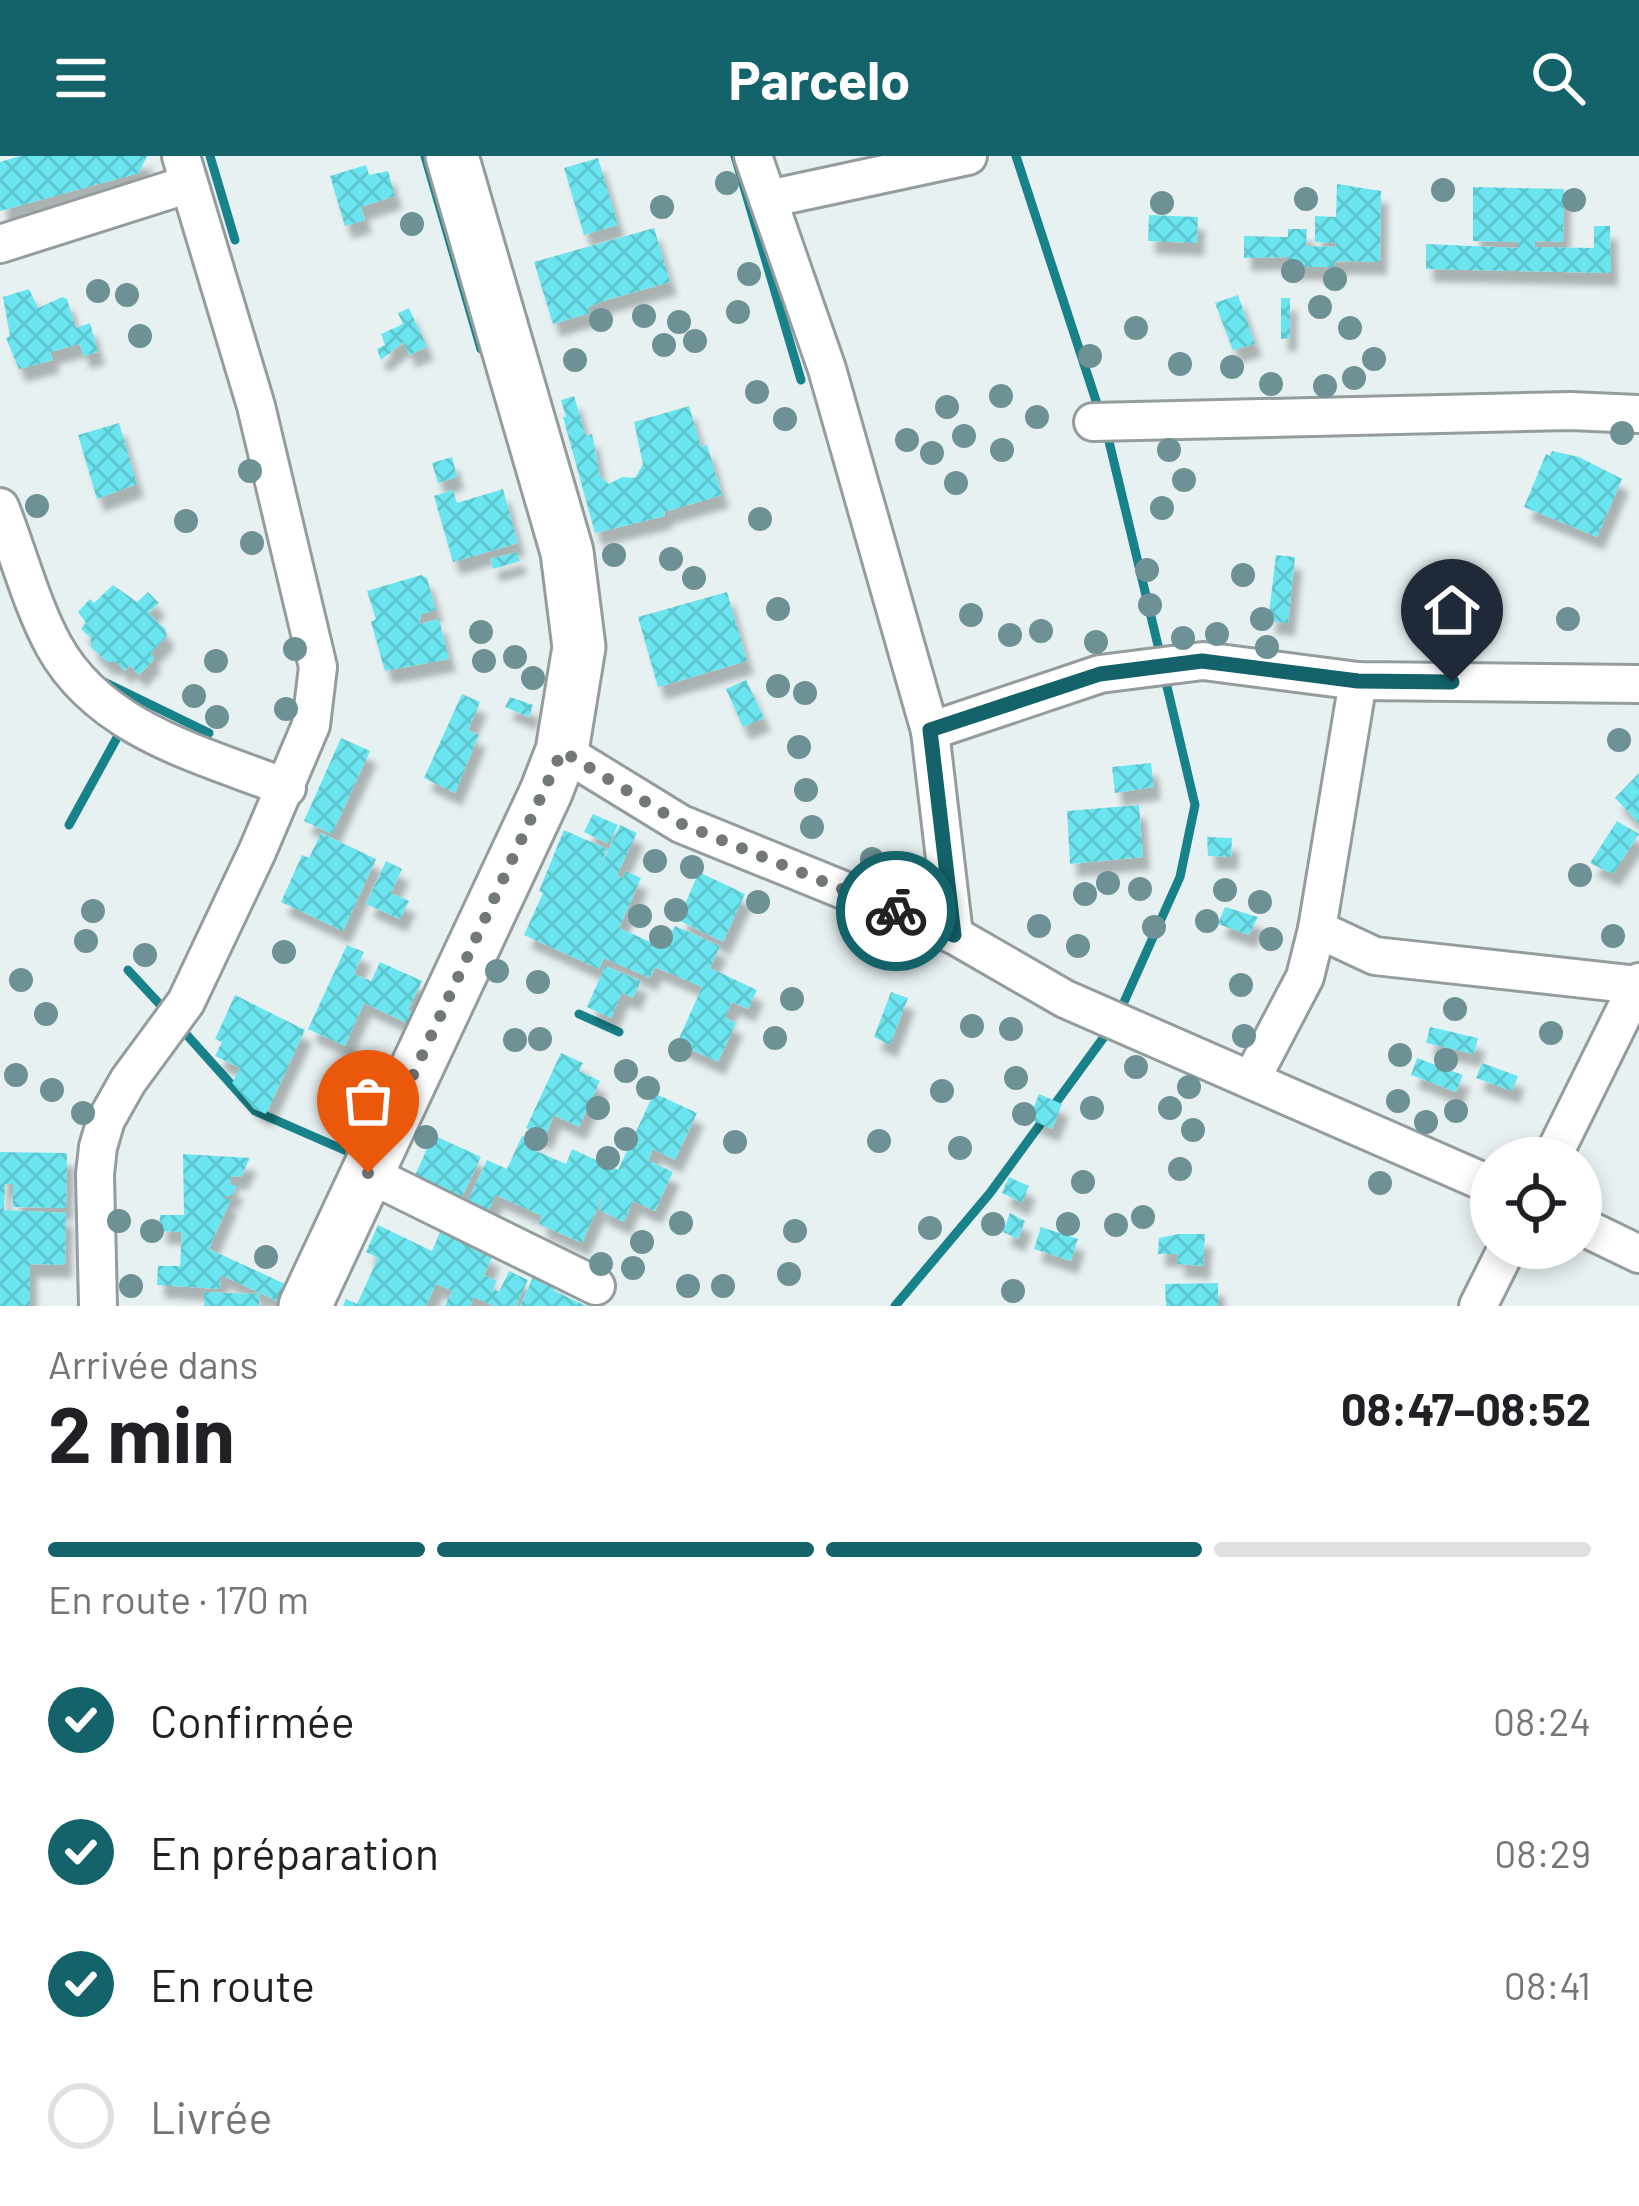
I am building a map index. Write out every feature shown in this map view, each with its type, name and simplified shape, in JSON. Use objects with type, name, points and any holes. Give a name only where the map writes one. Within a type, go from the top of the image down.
[{"type":"main road","points":[[305,1306],[562,751],[579,647],[567,552],[452,156]]},
{"type":"street","points":[[753,156],[827,369],[930,730],[954,935]]},
{"type":"street","points":[[768,199],[968,156]]},
{"type":"street","points":[[0,244],[185,170],[256,406],[318,667],[311,725],[287,788],[186,1002],[128,1081],[106,1120],[95,1174],[98,1306]]},
{"type":"street","points":[[1093,422],[1501,412],[1639,414]]},
{"type":"street","points":[[0,507],[54,647],[93,698],[146,733],[287,788]]},
{"type":"street","points":[[930,730],[1100,674],[1202,661],[1358,681],[1639,684]]},
{"type":"street","points":[[1251,1080],[1305,977],[1318,929],[1358,681]]},
{"type":"street","points":[[562,751],[682,824],[954,935],[1065,999],[1470,1176]]},
{"type":"street","points":[[1318,929],[1375,956],[1638,983],[1562,1137]]},
{"type":"street","points":[[368,1173],[596,1286]]},
{"type":"street","points":[[1602,1236],[1639,1254]]},
{"type":"street","points":[[1478,1306],[1496,1269]]},
{"type":"building","points":[[20,156],[147,156],[139,173],[0,211],[0,162]]},
{"type":"building","points":[[598,158],[618,225],[584,235],[564,168]]},
{"type":"building","points":[[366,165],[369,175],[388,171],[395,196],[361,207],[365,220],[345,226],[330,176]]},
{"type":"building","points":[[1337,184],[1381,191],[1380,262],[1288,267],[1288,257],[1244,258],[1244,236],[1288,237],[1288,229],[1307,229],[1306,246],[1335,247],[1336,243],[1315,242],[1315,216],[1336,217]]},
{"type":"building","points":[[1473,187],[1564,189],[1563,242],[1535,241],[1535,247],[1594,248],[1594,226],[1610,226],[1611,273],[1426,269],[1426,244],[1518,248],[1518,242],[1473,241]]},
{"type":"building","points":[[1149,215],[1198,217],[1197,243],[1148,241]]},
{"type":"building","points":[[654,228],[670,282],[610,299],[588,307],[590,313],[553,324],[534,262]]},
{"type":"building","points":[[29,289],[38,308],[67,299],[76,328],[90,323],[98,352],[83,356],[80,344],[50,352],[53,360],[19,369],[6,338],[10,336],[3,297]]},
{"type":"building","points":[[1238,295],[1255,344],[1233,350],[1215,303]]},
{"type":"building","points":[[1281,298],[1290,298],[1290,338],[1281,339]]},
{"type":"building","points":[[409,308],[427,347],[409,355],[404,342],[381,360],[377,349],[385,345],[381,334],[403,324],[398,313]]},
{"type":"building","points":[[574,396],[586,436],[592,434],[600,476],[609,484],[622,477],[635,478],[643,464],[634,422],[689,406],[722,495],[664,512],[665,516],[595,533],[563,417],[561,400]]},
{"type":"building","points":[[119,423],[137,484],[97,499],[78,435]]},
{"type":"building","points":[[1546,454],[1579,457],[1622,479],[1597,537],[1524,507]]},
{"type":"building","points":[[452,457],[457,477],[438,483],[432,463]]},
{"type":"building","points":[[503,489],[518,543],[453,562],[434,496],[453,490],[457,503]]},
{"type":"building","points":[[517,552],[520,561],[493,569],[490,559]]},
{"type":"building","points":[[1276,555],[1295,557],[1288,623],[1268,621]]},
{"type":"building","points":[[421,575],[427,578],[436,610],[421,614],[419,624],[439,619],[449,659],[385,671],[367,591]]},
{"type":"building","points":[[113,585],[137,602],[148,592],[159,603],[148,613],[167,636],[139,675],[130,665],[125,671],[116,662],[107,662],[81,629],[86,623],[78,612]]},
{"type":"building","points":[[727,592],[747,661],[658,687],[638,617]]},
{"type":"building","points":[[746,680],[764,718],[743,727],[726,689]]},
{"type":"building","points":[[462,694],[480,702],[468,730],[479,735],[455,793],[424,778]]},
{"type":"building","points":[[510,697],[533,705],[529,717],[505,707]]},
{"type":"building","points":[[341,738],[370,751],[332,834],[304,821]]},
{"type":"building","points":[[1151,763],[1154,787],[1115,793],[1112,767]]},
{"type":"building","points":[[1639,773],[1639,823],[1615,798]]},
{"type":"building","points":[[1139,805],[1143,857],[1070,864],[1067,811]]},
{"type":"building","points":[[593,814],[618,825],[609,844],[584,832]]},
{"type":"building","points":[[1617,821],[1639,834],[1613,874],[1590,863]]},
{"type":"building","points":[[620,825],[637,833],[617,875],[623,878],[626,871],[641,878],[619,928],[664,948],[675,926],[720,946],[710,968],[757,990],[748,1009],[732,1002],[725,1017],[736,1023],[718,1062],[677,1043],[702,987],[655,967],[650,978],[604,958],[599,969],[524,935],[564,830],[607,849],[600,868]]},
{"type":"building","points":[[321,833],[376,859],[343,931],[281,902],[302,855],[309,858]]},
{"type":"building","points":[[1207,837],[1232,838],[1231,857],[1208,856]]},
{"type":"building","points":[[386,861],[402,869],[391,893],[409,901],[400,919],[366,904]]},
{"type":"building","points":[[699,872],[745,894],[723,942],[678,920]]},
{"type":"building","points":[[1225,907],[1258,917],[1249,935],[1218,924]]},
{"type":"building","points":[[347,945],[364,952],[354,974],[371,981],[380,962],[422,981],[408,1010],[416,1014],[411,1025],[364,1003],[345,1046],[308,1029]]},
{"type":"building","points":[[605,966],[641,981],[633,998],[622,993],[611,1018],[587,1007]]},
{"type":"building","points":[[891,992],[908,998],[890,1045],[874,1037]]},
{"type":"building","points":[[235,995],[305,1030],[266,1114],[254,1109],[232,1083],[240,1068],[215,1056],[222,1042],[215,1039]]},
{"type":"building","points":[[1430,1027],[1478,1038],[1474,1054],[1426,1043]]},
{"type":"building","points":[[561,1053],[583,1063],[579,1071],[600,1081],[579,1127],[554,1115],[545,1137],[526,1128]]},
{"type":"building","points":[[1417,1058],[1463,1075],[1456,1092],[1411,1075]]},
{"type":"building","points":[[1482,1063],[1518,1076],[1512,1091],[1476,1078]]},
{"type":"building","points":[[654,1093],[697,1113],[675,1160],[653,1149],[651,1153],[649,1161],[673,1172],[655,1211],[633,1201],[624,1222],[599,1210],[608,1185],[582,1243],[539,1224],[542,1216],[496,1195],[488,1211],[468,1201],[487,1160],[507,1169],[522,1136],[539,1143],[536,1151],[566,1164],[572,1149],[618,1170]]},
{"type":"building","points":[[1039,1094],[1062,1104],[1052,1129],[1029,1119]]},
{"type":"building","points":[[433,1135],[481,1157],[461,1199],[414,1178]]},
{"type":"building","points":[[0,1152],[67,1153],[66,1208],[13,1207],[13,1184],[5,1184],[4,1210],[66,1213],[65,1265],[30,1264],[30,1306],[0,1306]]},
{"type":"building","points":[[183,1154],[250,1158],[241,1177],[231,1176],[230,1185],[237,1185],[232,1196],[225,1196],[231,1199],[209,1249],[296,1289],[288,1306],[221,1275],[220,1289],[157,1285],[158,1266],[180,1266],[182,1232],[159,1231],[160,1215],[184,1215]]},
{"type":"building","points":[[1009,1177],[1029,1186],[1022,1203],[1002,1193]]},
{"type":"building","points":[[1010,1213],[1025,1221],[1018,1239],[1003,1232]]},
{"type":"building","points":[[378,1225],[432,1251],[442,1227],[493,1255],[484,1275],[497,1281],[493,1289],[499,1292],[509,1271],[528,1280],[516,1306],[494,1306],[474,1297],[470,1306],[445,1306],[452,1291],[436,1284],[426,1306],[343,1306],[346,1299],[357,1304],[378,1258],[366,1252]]},
{"type":"building","points":[[1041,1227],[1078,1239],[1071,1261],[1034,1249]]},
{"type":"building","points":[[1205,1234],[1203,1266],[1177,1264],[1178,1254],[1158,1254],[1159,1238]]},
{"type":"building","points":[[535,1273],[557,1283],[554,1291],[587,1306],[520,1306]]},
{"type":"building","points":[[1218,1283],[1218,1306],[1166,1306],[1165,1284]]},
{"type":"building","points":[[204,1292],[260,1294],[259,1306],[204,1306]]},
{"type":"waterway","points":[[210,156],[235,240]]},
{"type":"waterway","points":[[425,156],[481,349]]},
{"type":"waterway","points":[[735,156],[801,380]]},
{"type":"waterway","points":[[1016,156],[1100,413]]},
{"type":"waterway","points":[[1106,429],[1161,658]]},
{"type":"waterway","points":[[1120,1011],[1180,877],[1195,805],[1164,674]]},
{"type":"waterway","points":[[104,682],[209,733]]},
{"type":"waterway","points":[[69,825],[119,734]]},
{"type":"waterway","points":[[128,970],[166,1011]]},
{"type":"waterway","points":[[579,1014],[619,1032]]},
{"type":"waterway","points":[[177,1024],[255,1111],[358,1156]]},
{"type":"waterway","points":[[895,1306],[990,1193],[1112,1026]]},
{"type":"way so far","points":[[368,1173],[562,751],[682,824],[896,911]]},
{"type":"route","points":[[896,911],[954,935],[930,730],[1100,674],[1202,661],[1358,681],[1452,682]]}]
